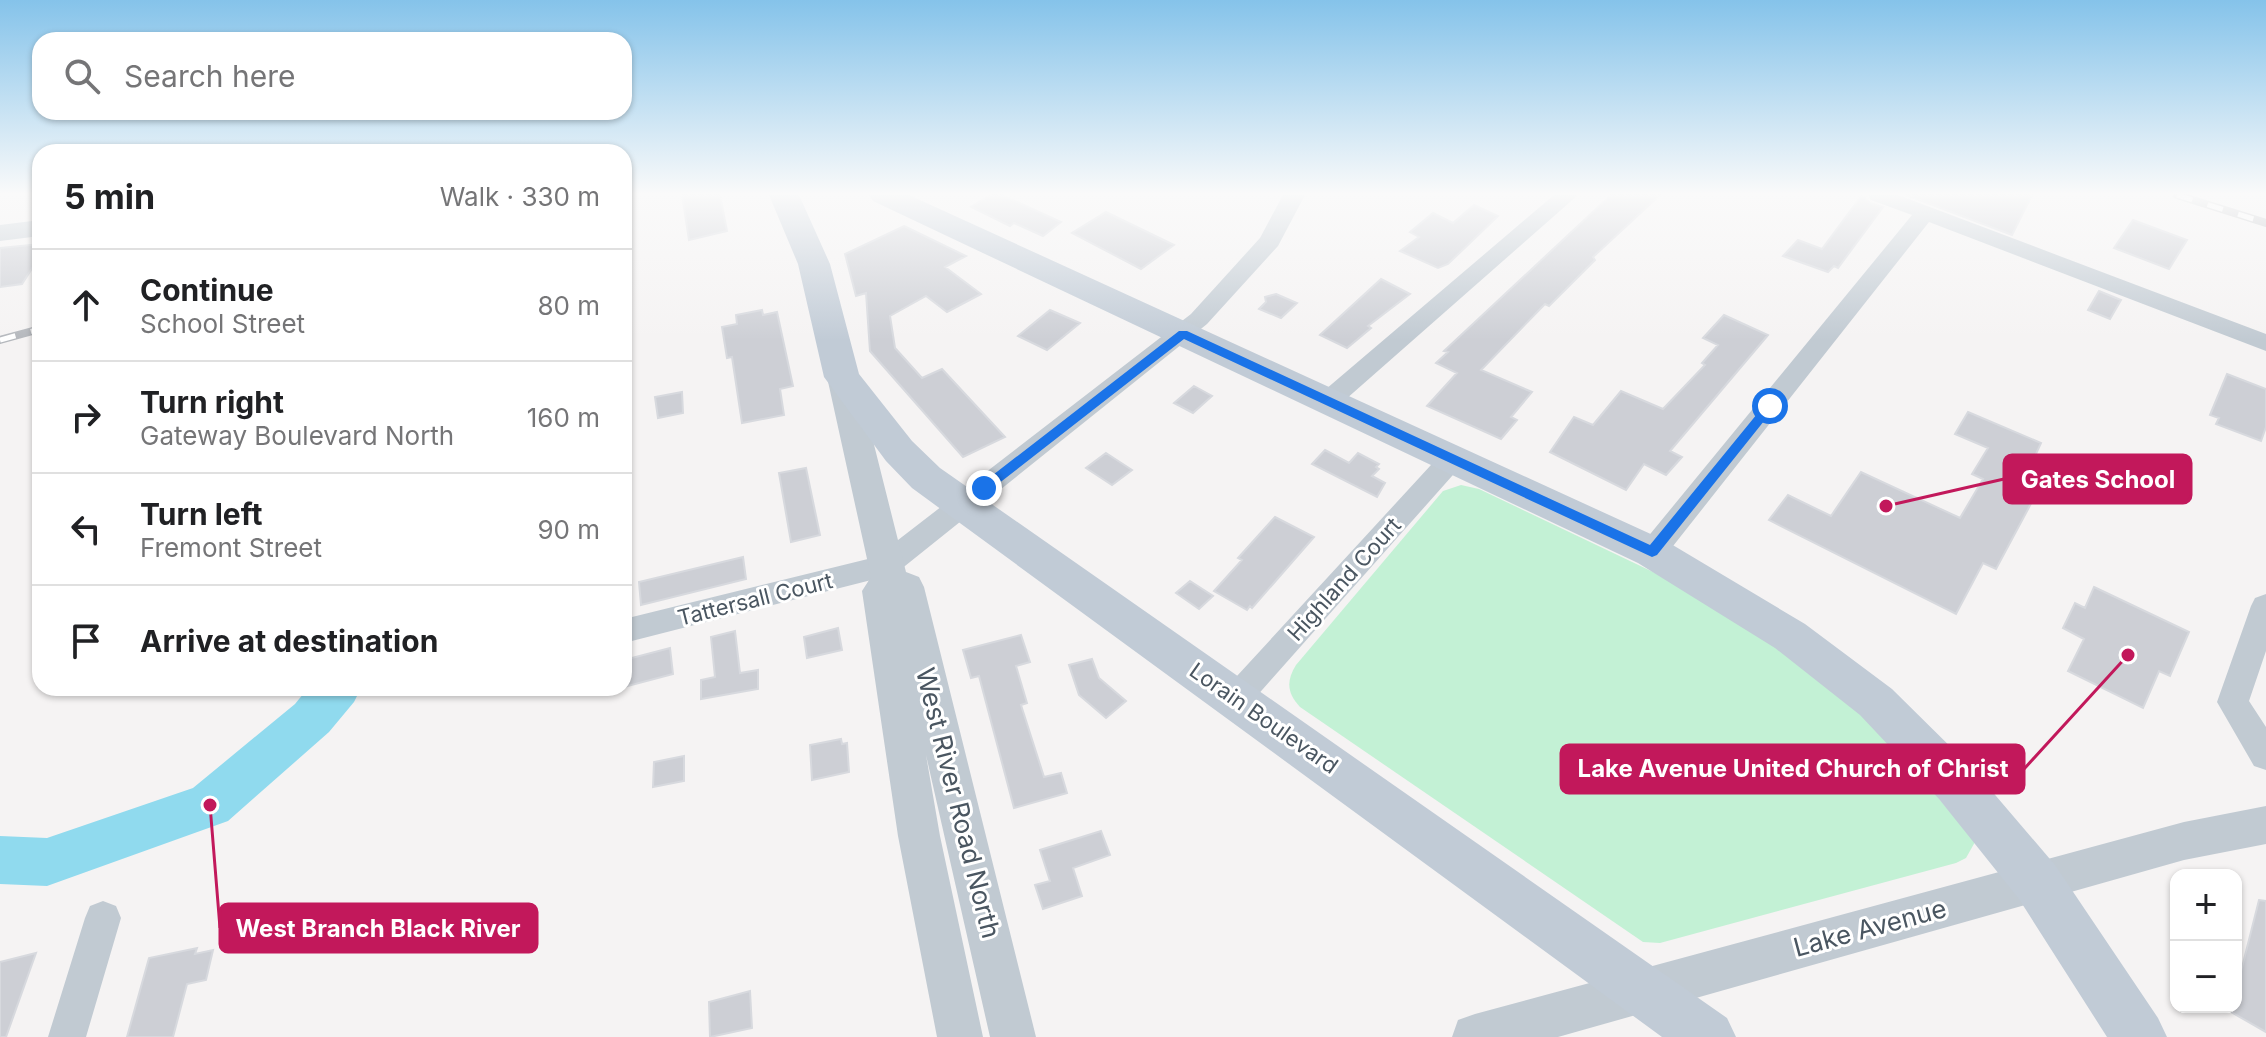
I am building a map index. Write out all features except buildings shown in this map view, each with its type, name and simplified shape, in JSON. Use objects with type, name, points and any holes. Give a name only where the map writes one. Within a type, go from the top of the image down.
[{"type":"main road","name":"West River Road North","points":[[808,243],[842,377]]},
{"type":"main road","points":[[988,243],[1652,552],[1790,636],[1876,702],[1956,784],[2037,882],[2139,1037]]},
{"type":"main road","name":"Lorain Boulevard","points":[[842,377],[899,451],[926,478],[1708,1037]]},
{"type":"street","points":[[887,574],[962,505],[1183,334],[1256,260],[1267,243]]},
{"type":"street","points":[[1328,401],[1511,243]]},
{"type":"street","points":[[1652,552],[1901,243]]},
{"type":"street","points":[[2005,243],[2266,343]]},
{"type":"street","name":"West River Road North","points":[[842,377],[887,574],[880,591],[919,836],[960,1037]]},
{"type":"street","name":"Highland Court","points":[[1236,698],[1451,460]]},
{"type":"street","name":"West River Road North","points":[[887,574],[906,587],[1013,1037]]},
{"type":"street","name":"Tattersall Court","points":[[632,629],[887,574]]},
{"type":"street","points":[[2266,606],[2233,702],[2266,756]]},
{"type":"street","name":"Lake Avenue","points":[[1475,1037],[2184,841],[2266,825]]},
{"type":"street","points":[[67,1037],[103,918]]},
{"type":"green space","points":[[1461,485],[1479,489],[1693,591],[1864,708],[1975,842],[1966,858],[1660,943],[1643,942],[1300,707],[1289,687],[1296,665],[1443,491]]},
{"type":"waterway","points":[[0,860],[47,862],[210,805],[312,718],[330,696]]},
{"type":"railway","points":[[0,340],[32,331]]},
{"type":"place","name":"Gates School","points":[[1886,506]]},
{"type":"place","name":"Lake Avenue United Church of Christ","points":[[2128,655]]},
{"type":"place","name":"West Branch Black River","points":[[210,805]]},
{"type":"route","points":[[984,488],[1183,334],[1652,552],[1770,406]]}]
